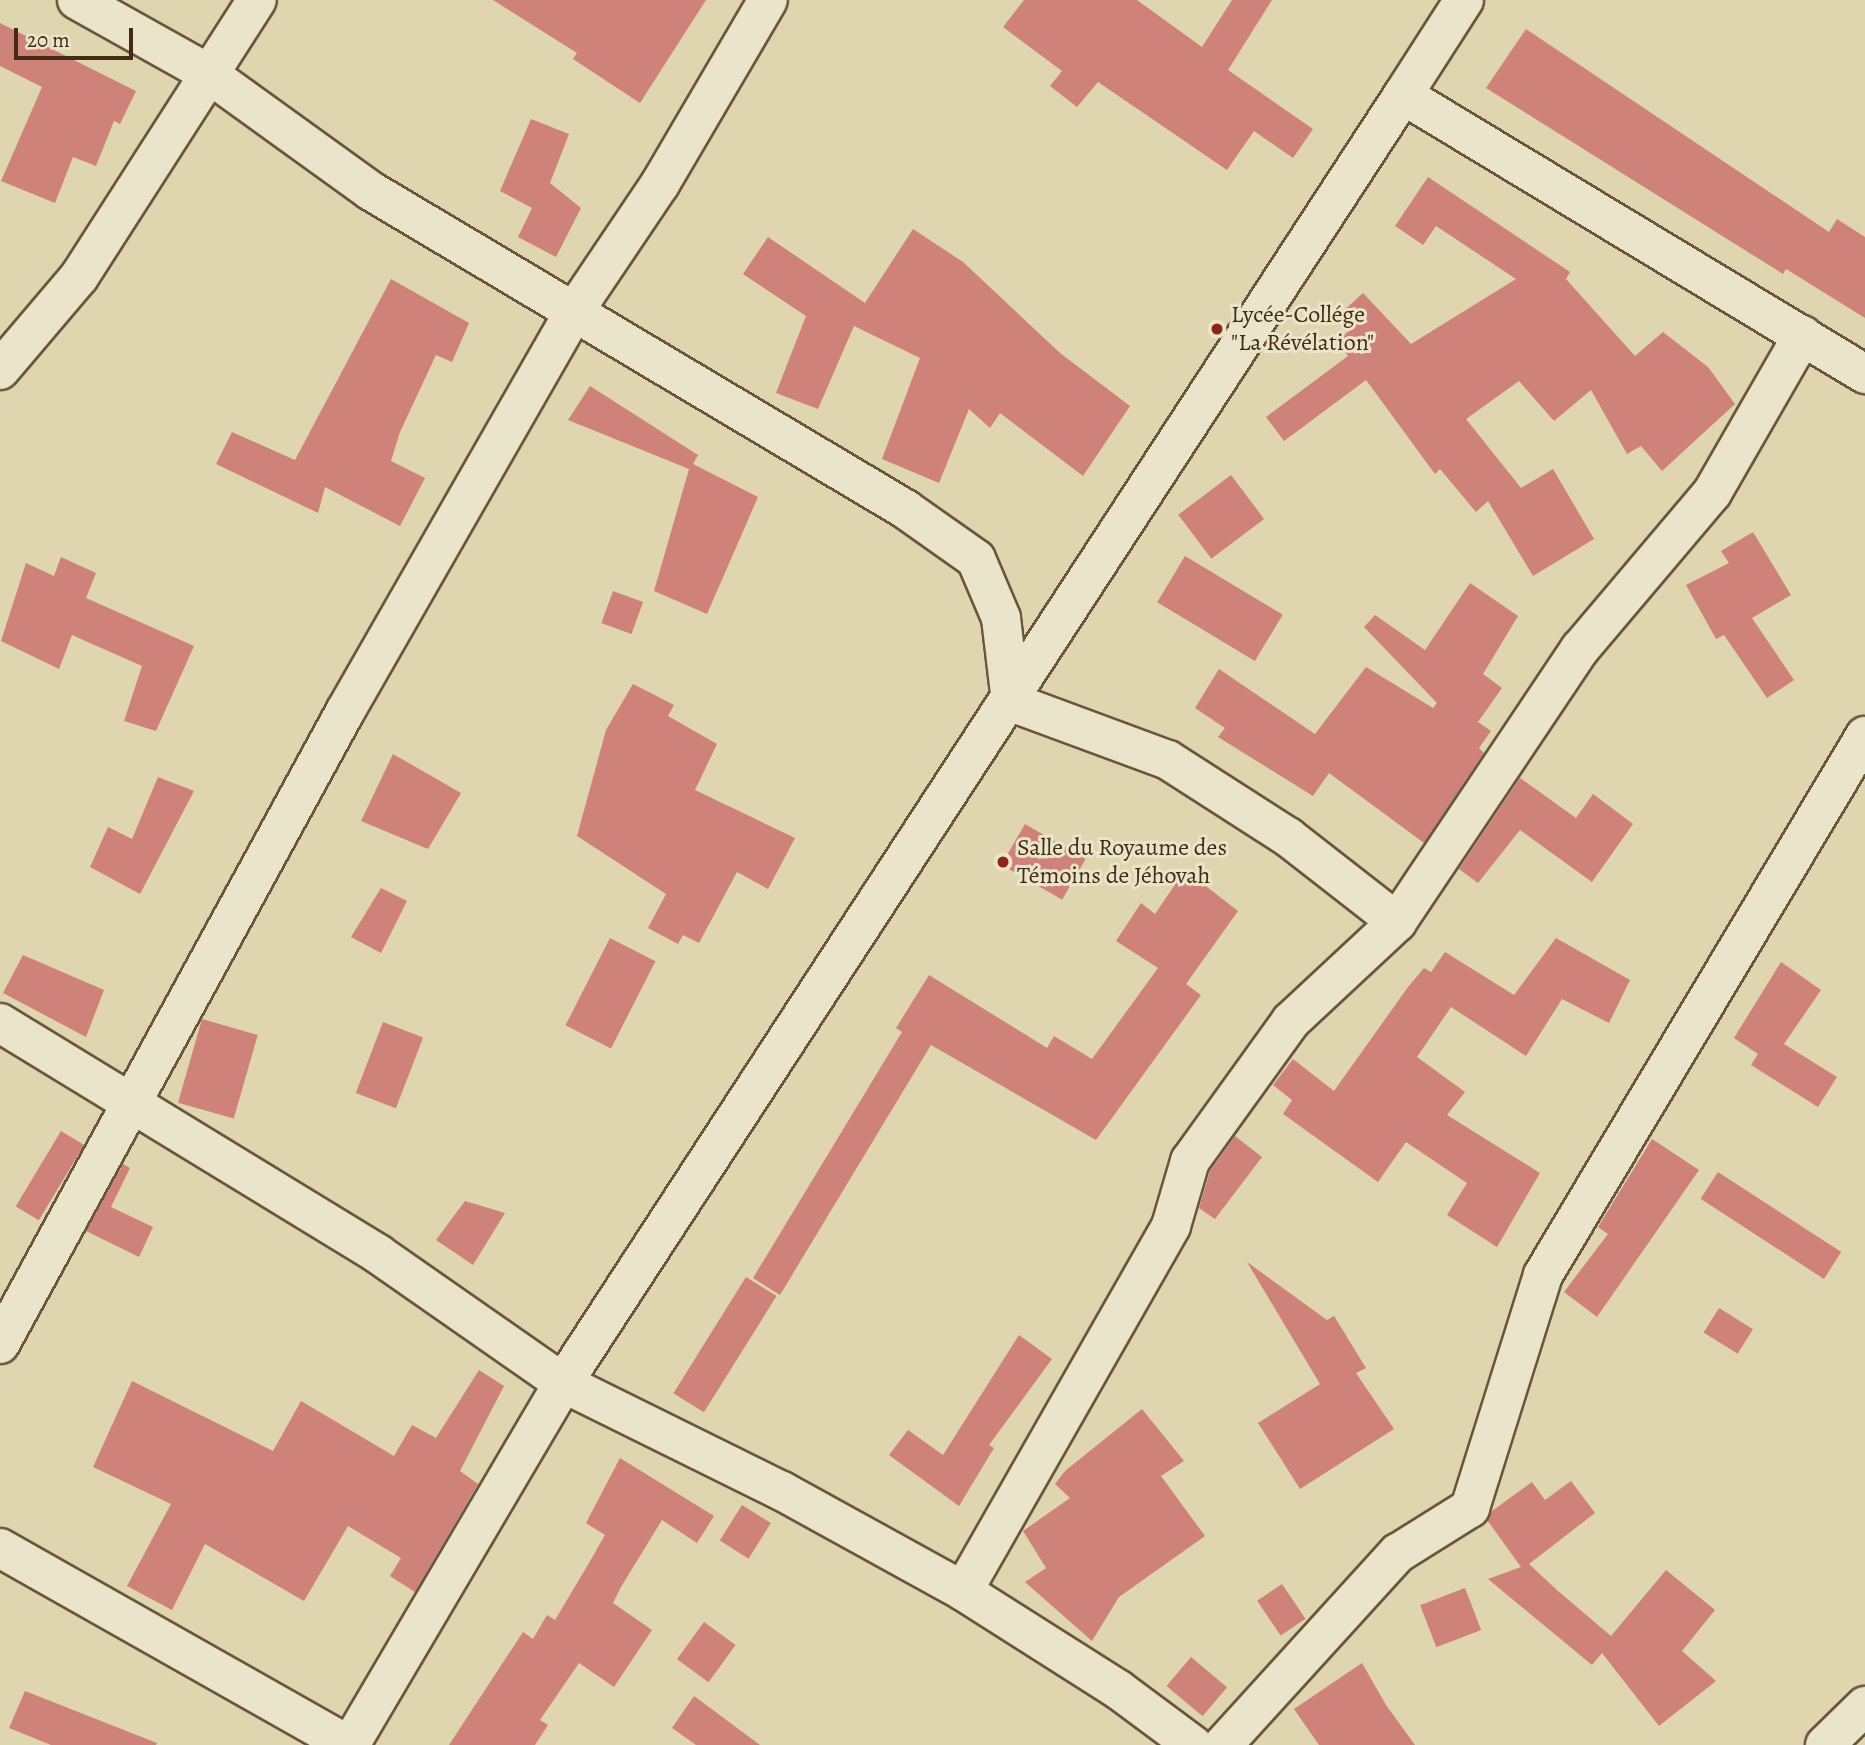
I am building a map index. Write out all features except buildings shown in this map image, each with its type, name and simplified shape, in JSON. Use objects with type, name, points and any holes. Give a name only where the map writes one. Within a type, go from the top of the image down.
[{"type":"street","points":[[77,0],[206,72],[371,191],[799,442],[976,559],[1001,618],[1011,702]]},
{"type":"street","points":[[0,370],[79,277],[206,72],[257,0]]},
{"type":"street","points":[[0,1345],[129,1102],[575,310],[660,184],[768,0]]},
{"type":"street","points":[[0,1548],[349,1745],[563,1383],[1011,702],[1464,0]]},
{"type":"street","points":[[1403,95],[1865,374]]},
{"type":"street","points":[[963,1591],[1171,1226],[1190,1161],[1291,1021],[1397,922],[1580,649],[1712,493],[1803,335]]},
{"type":"street","points":[[1011,702],[1168,760],[1289,837],[1397,922]]},
{"type":"street","points":[[1223,1745],[1398,1553],[1470,1508],[1543,1275],[1865,737]]},
{"type":"street","points":[[0,1023],[378,1254],[563,1383],[782,1491],[963,1591],[1193,1745]]},
{"type":"street","points":[[1825,1745],[1865,1706]]},
{"type":"place","name":"Lycée-Collége \"La Révélation\"","points":[[1217,329]]},
{"type":"place","name":"Salle du Royaume des Témoins de Jéhovah","points":[[1003,862]]}]
